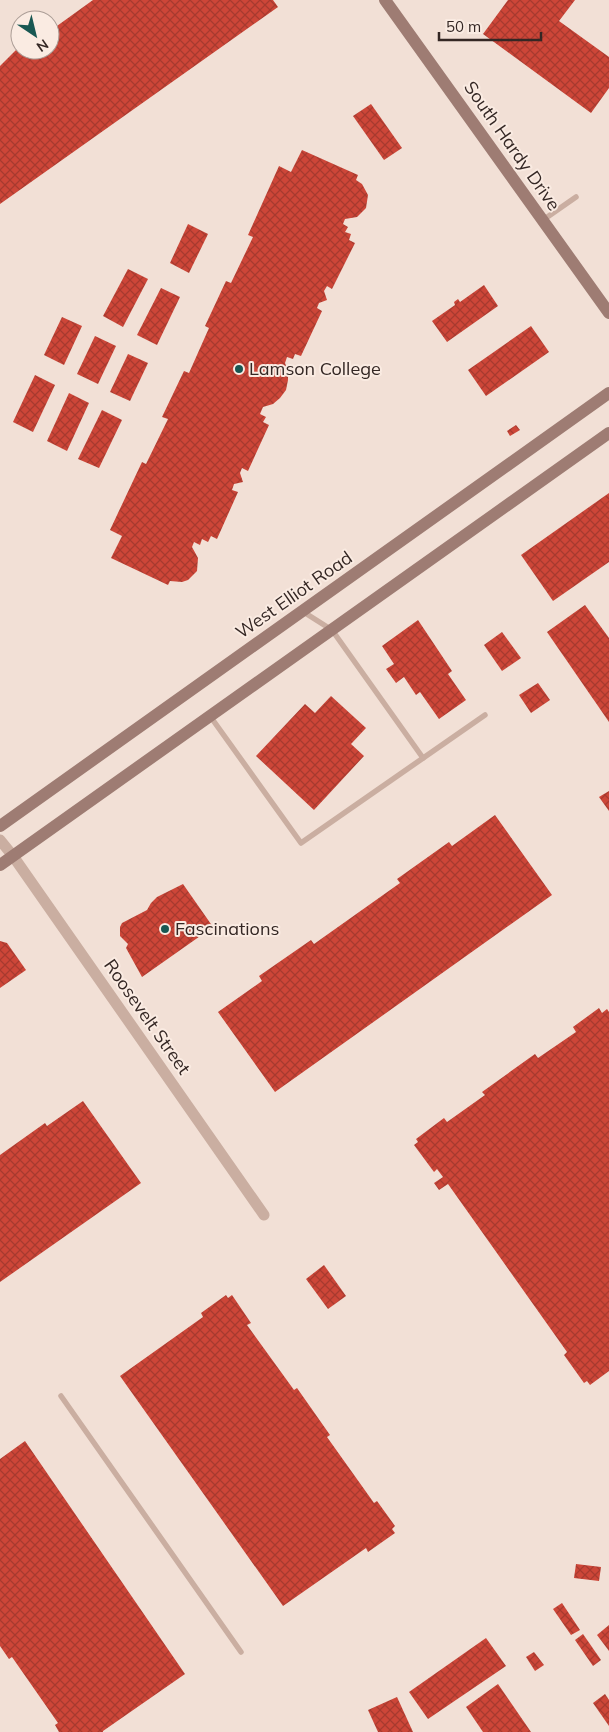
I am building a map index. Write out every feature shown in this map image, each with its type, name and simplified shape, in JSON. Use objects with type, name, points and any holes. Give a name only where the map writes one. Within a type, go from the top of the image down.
[{"type":"main road","name":"South Hardy Drive","points":[[385,0],[609,313]]},
{"type":"main road","name":"West Elliot Road","points":[[0,826],[609,393]]},
{"type":"main road","points":[[0,865],[609,433]]},
{"type":"street","name":"Roosevelt Street","points":[[0,840],[264,1215]]},
{"type":"lane","points":[[543,220],[576,197]]},
{"type":"lane","points":[[302,611],[332,630],[423,758]]},
{"type":"lane","points":[[210,716],[301,842],[485,715]]},
{"type":"lane","points":[[61,1396],[241,1652]]},
{"type":"building","points":[[93,0],[273,0],[278,7],[0,204],[0,66],[10,56],[10,60],[60,60],[60,24]]},
{"type":"building","points":[[508,0],[575,0],[559,21],[609,57],[609,88],[591,113],[483,34]]},
{"type":"building","points":[[371,104],[402,148],[384,160],[353,116]]},
{"type":"building","points":[[302,150],[358,175],[356,180],[362,184],[368,195],[366,208],[357,217],[345,219],[343,224],[348,227],[345,232],[351,234],[349,240],[355,243],[332,289],[327,286],[324,291],[327,300],[319,303],[317,308],[322,311],[301,356],[295,354],[293,359],[287,357],[285,363],[288,371],[286,390],[273,404],[263,407],[260,414],[266,417],[263,422],[269,425],[248,471],[242,468],[240,473],[243,482],[234,484],[232,490],[238,492],[217,539],[211,536],[208,542],[202,539],[200,545],[194,542],[192,547],[198,558],[197,571],[188,580],[182,582],[170,581],[168,585],[111,558],[122,536],[110,530],[142,462],[146,464],[168,419],[162,417],[184,371],[189,373],[209,328],[205,326],[226,281],[231,283],[253,237],[248,235],[279,166],[291,172]]},
{"type":"building","points":[[188,224],[208,234],[189,273],[170,263]]},
{"type":"building","points":[[128,269],[148,279],[123,327],[103,316]]},
{"type":"building","points":[[484,285],[498,306],[447,342],[432,321],[455,305],[454,302],[458,299],[460,302]]},
{"type":"building","points":[[161,288],[180,297],[157,345],[137,335]]},
{"type":"building","points":[[62,317],[82,326],[64,365],[44,355]]},
{"type":"building","points":[[531,326],[549,352],[486,396],[468,370]]},
{"type":"building","points":[[95,336],[116,346],[98,384],[77,374]]},
{"type":"building","points":[[128,354],[148,363],[130,401],[110,392]]},
{"type":"building","points":[[35,375],[55,385],[33,432],[13,422]]},
{"type":"building","points":[[69,393],[89,403],[67,451],[47,441]]},
{"type":"building","points":[[102,410],[122,420],[99,468],[78,459]]},
{"type":"building","points":[[516,425],[520,430],[510,436],[507,431]]},
{"type":"building","points":[[609,493],[609,562],[553,601],[521,555]]},
{"type":"building","points":[[585,605],[609,638],[609,722],[547,632]]},
{"type":"building","points":[[418,620],[452,671],[448,674],[466,700],[439,719],[420,692],[416,695],[404,677],[396,683],[386,669],[394,664],[382,646]]},
{"type":"building","points":[[502,632],[521,658],[502,671],[484,645]]},
{"type":"building","points":[[538,683],[550,700],[531,713],[519,695]]},
{"type":"building","points":[[331,696],[366,728],[351,744],[364,756],[314,810],[256,756],[305,704],[315,713]]},
{"type":"building","points":[[609,791],[609,811],[599,797]]},
{"type":"building","points":[[495,815],[552,895],[275,1092],[218,1012],[262,981],[259,976],[311,940],[314,944],[400,883],[397,879],[449,842],[452,846]]},
{"type":"building","name":"Fascinations","points":[[183,884],[213,927],[142,977],[126,948],[128,944],[120,936],[120,927],[122,923],[147,910],[157,897]]},
{"type":"building","points":[[0,941],[7,943],[26,970],[0,988]]},
{"type":"building","points":[[599,1008],[602,1013],[607,1009],[609,1012],[609,1371],[590,1385],[587,1381],[584,1383],[564,1355],[567,1352],[448,1184],[439,1190],[434,1183],[443,1177],[437,1169],[434,1172],[414,1145],[418,1142],[416,1139],[444,1118],[447,1122],[485,1095],[482,1092],[535,1054],[538,1058],[576,1032],[573,1027]]},
{"type":"building","points":[[83,1101],[141,1183],[0,1282],[0,1155],[45,1123],[47,1126]]},
{"type":"building","points":[[324,1265],[346,1296],[328,1309],[306,1279]]},
{"type":"building","points":[[226,1295],[228,1298],[232,1295],[251,1323],[247,1325],[294,1390],[297,1388],[330,1435],[327,1437],[374,1503],[377,1501],[395,1526],[392,1529],[395,1533],[368,1552],[366,1548],[283,1606],[120,1376],[203,1317],[201,1313]]},
{"type":"building","points":[[25,1441],[185,1674],[103,1732],[59,1732],[55,1725],[58,1723],[12,1657],[9,1659],[0,1646],[0,1459]]},
{"type":"building","points":[[576,1564],[601,1567],[599,1581],[574,1578]]},
{"type":"building","points":[[562,1603],[580,1630],[571,1635],[553,1609]]},
{"type":"building","points":[[609,1625],[609,1651],[597,1635]]},
{"type":"building","points":[[583,1634],[601,1660],[593,1666],[575,1640]]},
{"type":"building","points":[[486,1638],[506,1666],[428,1719],[409,1692]]},
{"type":"building","points":[[534,1652],[544,1665],[535,1671],[526,1657]]},
{"type":"building","points":[[498,1684],[531,1732],[483,1732],[466,1707]]},
{"type":"building","points":[[605,1694],[609,1700],[609,1726],[593,1703]]},
{"type":"building","points":[[397,1697],[413,1732],[378,1732],[368,1710]]},
{"type":"place","name":"Lamson College","points":[[239,369]]},
{"type":"place","name":"Fascinations","points":[[165,929]]}]
